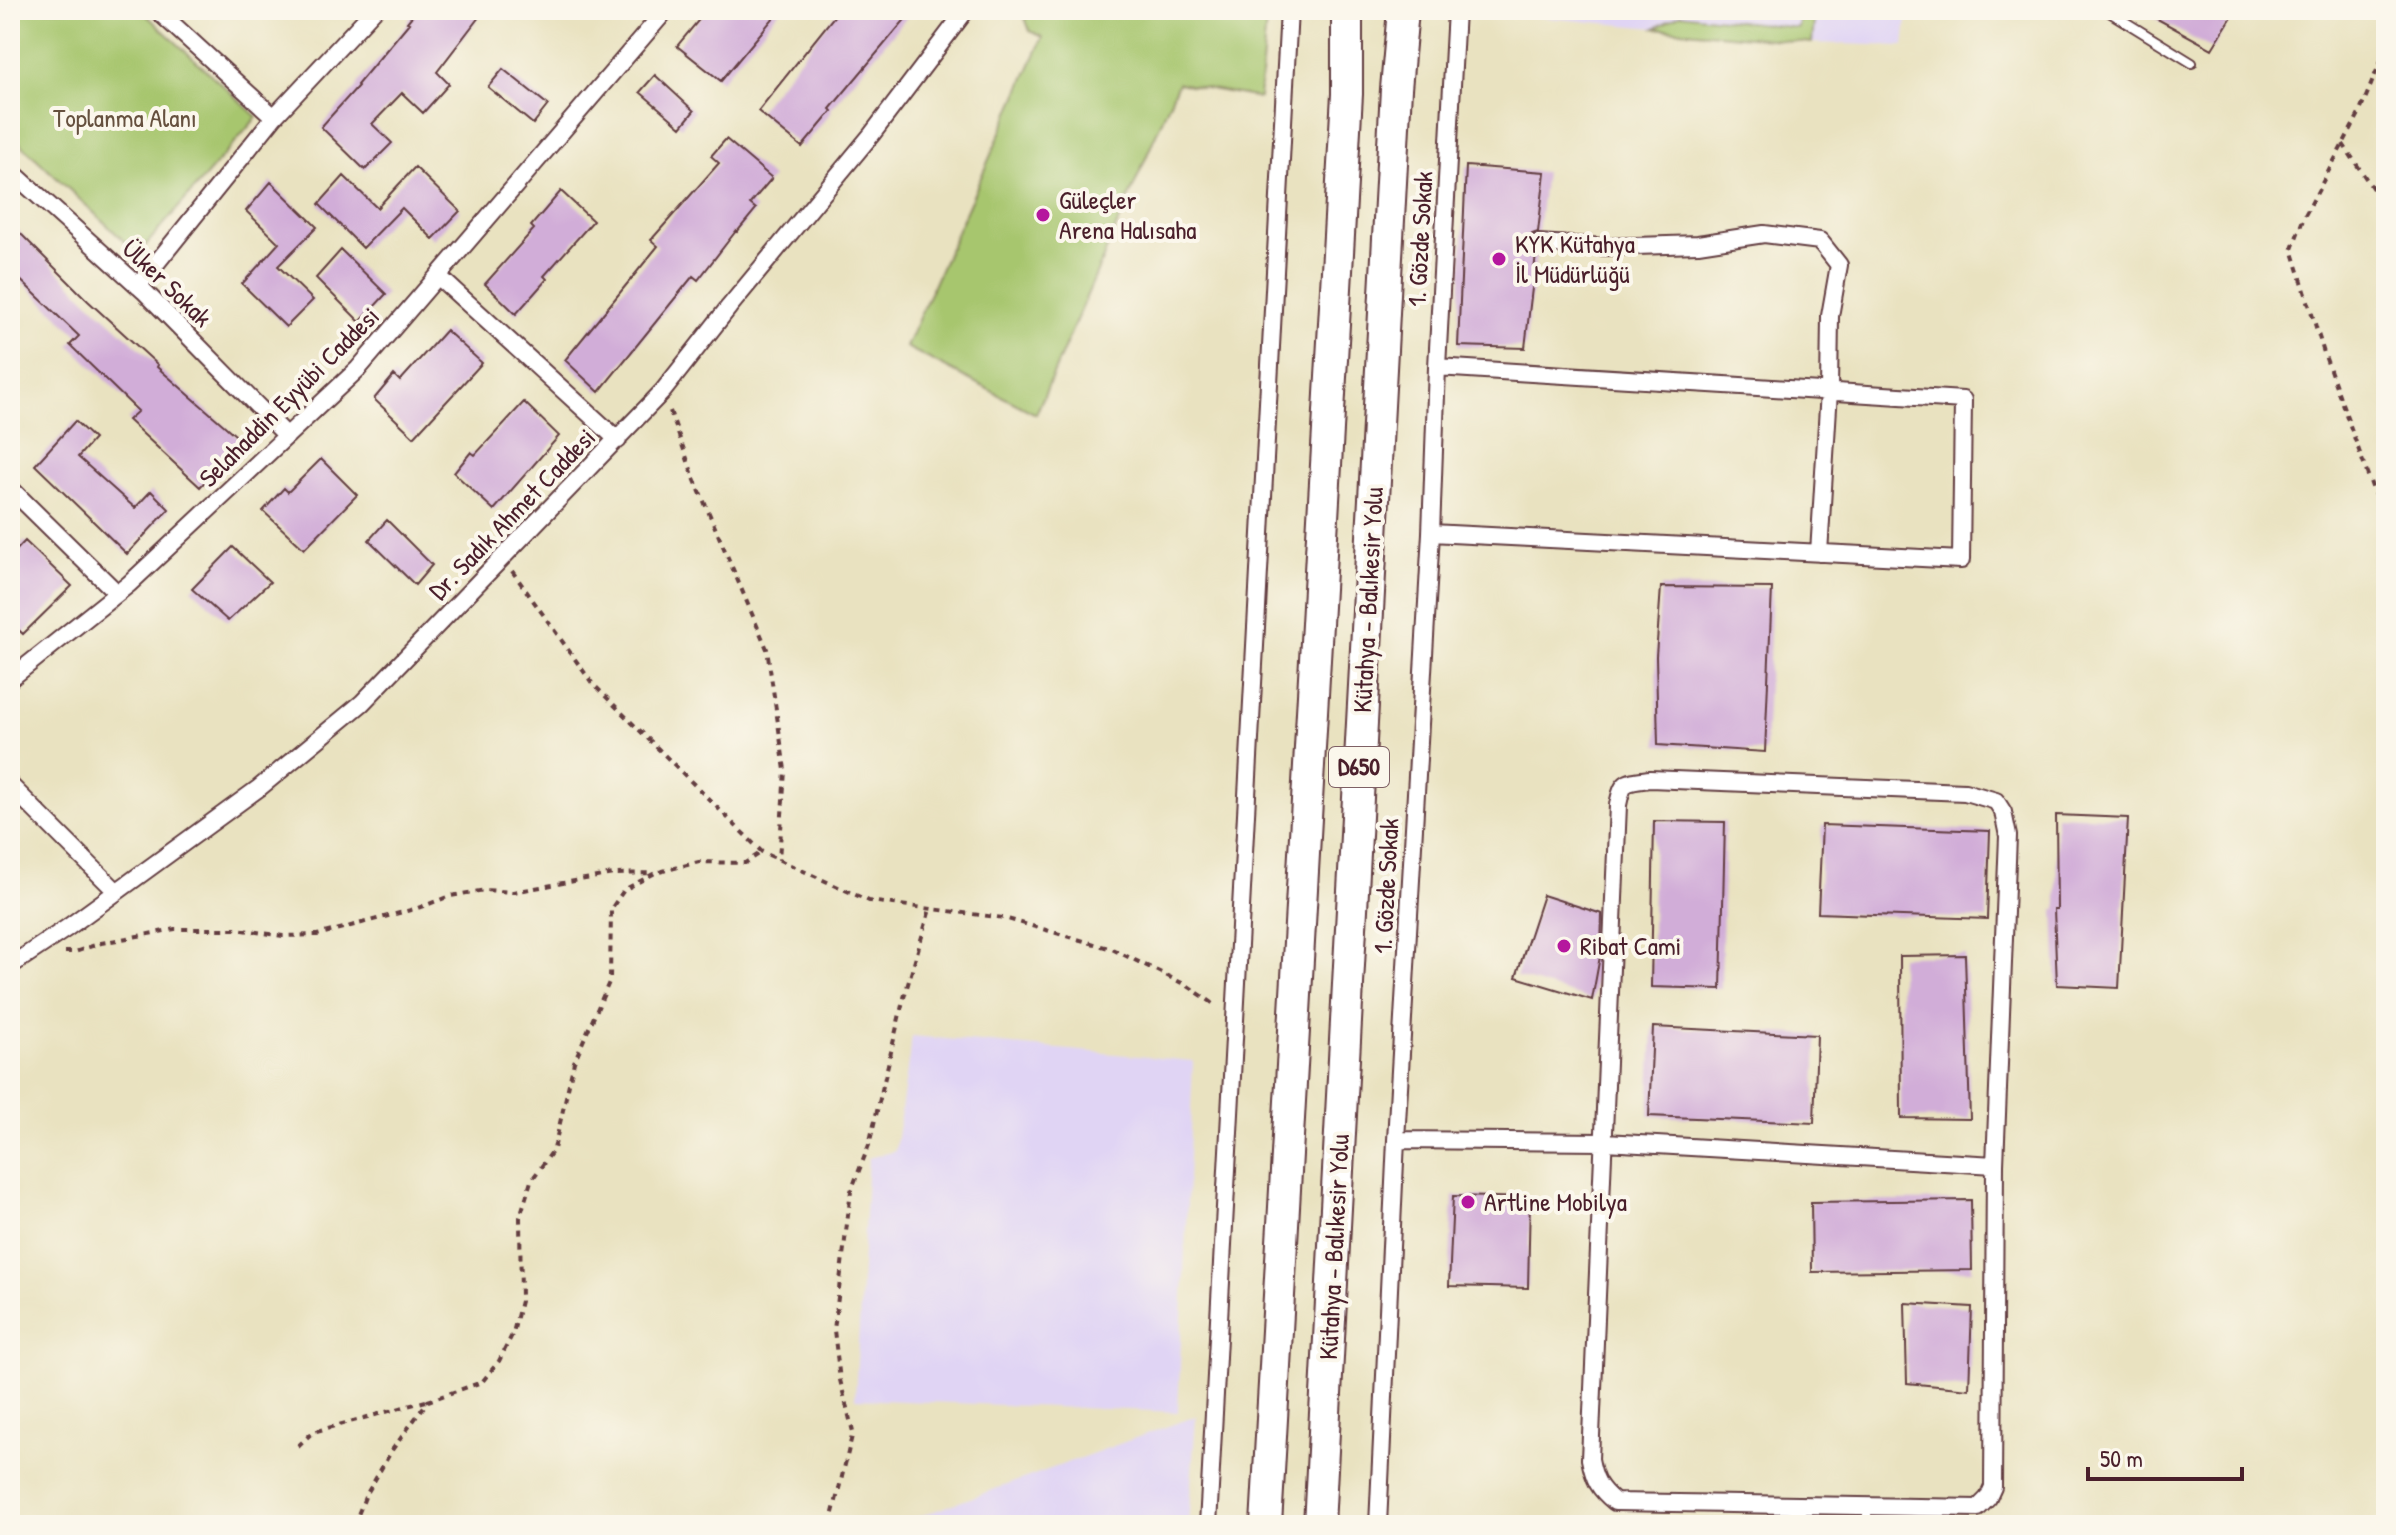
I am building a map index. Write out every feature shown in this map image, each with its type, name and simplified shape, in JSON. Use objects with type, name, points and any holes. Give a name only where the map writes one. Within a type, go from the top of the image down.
[{"type":"highway","name":"Kütahya - Balıkesir Yolu","points":[[1266,1525],[1346,110],[1347,10]]},
{"type":"highway","name":"Kütahya - Balıkesir Yolu","points":[[1319,1525],[1394,121],[1403,10]]},
{"type":"street","points":[[157,10],[274,117]]},
{"type":"street","points":[[138,286],[274,117],[374,10]]},
{"type":"street","name":"Selahaddin Eyyübi Caddesi","points":[[10,679],[117,593],[358,369],[666,10]]},
{"type":"street","name":"Dr. Sadık Ahmet Caddesi","points":[[10,966],[259,788],[362,703],[663,391],[872,134],[966,10]]},
{"type":"street","points":[[1208,1525],[1289,10]]},
{"type":"street","name":"1. Gözde Sokak","points":[[1378,1525],[1456,10]]},
{"type":"street","name":"Ülker Sokak","points":[[10,170],[138,286],[287,436]]},
{"type":"street","points":[[1538,243],[1605,247],[1698,244],[1764,234],[1820,241],[1839,265],[1830,316],[1829,391],[1819,553]]},
{"type":"street","points":[[438,276],[618,440]]},
{"type":"street","points":[[1431,533],[1961,560],[1963,400],[1437,367]]},
{"type":"street","points":[[10,488],[117,593]]},
{"type":"street","points":[[1650,779],[1965,792],[1996,801],[2003,812],[2008,836],[1995,1165],[1993,1487],[1978,1508],[1615,1502],[1600,1490],[1593,1479],[1590,1459],[1618,805],[1621,788],[1628,781],[1650,779]]},
{"type":"street","points":[[10,785],[116,891]]},
{"type":"street","points":[[1396,1140],[1605,1142],[1995,1165]]},
{"type":"lane","points":[[2106,10],[2192,63]]},
{"type":"lane","points":[[1867,1506],[1867,1525]]},
{"type":"path","points":[[2386,48],[2343,144],[2304,217],[2292,249],[2329,367],[2386,526]]},
{"type":"path","points":[[2343,144],[2373,189],[2386,200]]},
{"type":"path","points":[[663,391],[694,478],[767,649],[785,770],[779,860]]},
{"type":"path","points":[[502,557],[592,683],[762,852],[869,901],[1004,918],[1112,949],[1188,986],[1236,1019]]},
{"type":"path","points":[[33,951],[75,952],[101,943],[175,929],[237,929],[283,936],[317,935],[418,908],[450,896],[485,890],[513,892],[613,874],[655,873],[699,862],[745,863],[762,852]]},
{"type":"path","points":[[298,1446],[313,1432],[428,1401],[482,1382],[499,1361],[513,1333],[521,1301],[520,1217],[531,1181],[554,1149],[574,1062],[610,980],[611,909],[624,890],[655,873]]},
{"type":"path","points":[[830,1525],[853,1432],[840,1380],[834,1330],[851,1191],[869,1145],[903,1001],[930,909]]},
{"type":"path","points":[[354,1525],[365,1497],[392,1450],[428,1401]]},
{"type":"shaded area","points":[[1486,10],[1908,10],[1904,46],[1812,43]]},
{"type":"shaded area","points":[[912,1036],[1193,1061],[1178,1412],[855,1399],[868,1158],[895,1151]]},
{"type":"shaded area","points":[[1196,1416],[1188,1525],[896,1525]]},
{"type":"green space","name":"Toplanma Alanı","points":[[15,10],[141,10],[257,117],[138,254],[10,134],[10,17]]},
{"type":"green space","name":"Güleçler Arena Halısaha","points":[[1022,10],[1267,10],[1259,98],[1178,83],[1036,414],[906,347],[1043,37],[1030,31]]},
{"type":"green space","points":[[1800,10],[1815,10],[1812,43],[1655,28],[1681,14],[1798,28]]},
{"type":"building","points":[[417,10],[469,10],[479,17],[437,72],[449,84],[423,113],[402,93],[372,124],[392,143],[365,170],[321,127],[358,86]]},
{"type":"building","points":[[707,10],[780,10],[721,81],[677,46]]},
{"type":"building","points":[[839,10],[913,10],[802,147],[758,111]]},
{"type":"building","points":[[2141,10],[2236,10],[2212,49]]},
{"type":"building","points":[[503,69],[548,105],[533,124],[488,87]]},
{"type":"building","points":[[655,75],[694,111],[681,127],[640,92]]},
{"type":"building","points":[[726,139],[772,178],[750,204],[756,209],[698,280],[693,276],[599,392],[565,360],[658,246],[651,240],[719,163],[711,156]]},
{"type":"building","name":"KYK Kütahya İl Müdürlüğü","points":[[1466,166],[1545,172],[1538,232],[1532,234],[1527,242],[1529,249],[1536,254],[1525,348],[1458,346]]},
{"type":"building","points":[[415,167],[460,211],[433,239],[402,208],[363,248],[319,204],[344,176],[377,208]]},
{"type":"building","points":[[271,182],[317,227],[278,266],[313,300],[286,327],[242,284],[279,243],[246,211]]},
{"type":"building","points":[[561,191],[593,221],[544,276],[547,279],[516,314],[485,284],[534,229],[531,226]]},
{"type":"building","points":[[10,223],[157,367],[242,441],[200,487],[128,420],[138,411],[70,345],[79,336],[10,270]]},
{"type":"building","points":[[341,250],[386,294],[360,322],[316,278]]},
{"type":"building","points":[[446,330],[482,363],[414,437],[374,399],[394,375],[400,381]]},
{"type":"building","points":[[524,402],[559,436],[494,510],[454,473],[471,452],[475,455]]},
{"type":"building","points":[[75,421],[94,439],[78,457],[135,508],[151,491],[169,509],[127,554],[35,465]]},
{"type":"building","points":[[321,459],[357,495],[304,549],[263,511],[284,488],[288,492]]},
{"type":"building","points":[[387,520],[432,565],[415,585],[369,540]]},
{"type":"building","points":[[25,541],[72,586],[23,634],[10,622],[10,557]]},
{"type":"building","points":[[233,547],[270,582],[228,621],[192,589]]},
{"type":"building","points":[[1661,587],[1772,588],[1765,752],[1658,745],[1656,656]]},
{"type":"building","points":[[2056,815],[2128,818],[2119,988],[2057,985],[2054,909],[2057,909]]},
{"type":"building","points":[[1654,821],[1725,822],[1721,989],[1651,987]]},
{"type":"building","points":[[1822,825],[1990,831],[1987,919],[1818,913]]},
{"type":"building","name":"Ribat Cami","points":[[1543,895],[1602,914],[1601,951],[1592,1000],[1516,977]]},
{"type":"building","points":[[1965,955],[1970,1119],[1901,1118],[1900,956]]},
{"type":"building","points":[[1653,1027],[1817,1035],[1814,1123],[1649,1116]]},
{"type":"building","points":[[1453,1196],[1530,1198],[1528,1288],[1449,1286]]},
{"type":"building","points":[[1971,1200],[1972,1270],[1812,1272],[1811,1202]]},
{"type":"building","points":[[1905,1303],[1972,1307],[1969,1389],[1907,1383]]},
{"type":"place","name":"Güleçler Arena Halısaha","points":[[1043,215]]},
{"type":"place","name":"KYK Kütahya İl Müdürlüğü","points":[[1499,259]]},
{"type":"place","name":"Ribat Cami","points":[[1564,946]]},
{"type":"place","name":"Artline Mobilya","points":[[1468,1202]]}]
